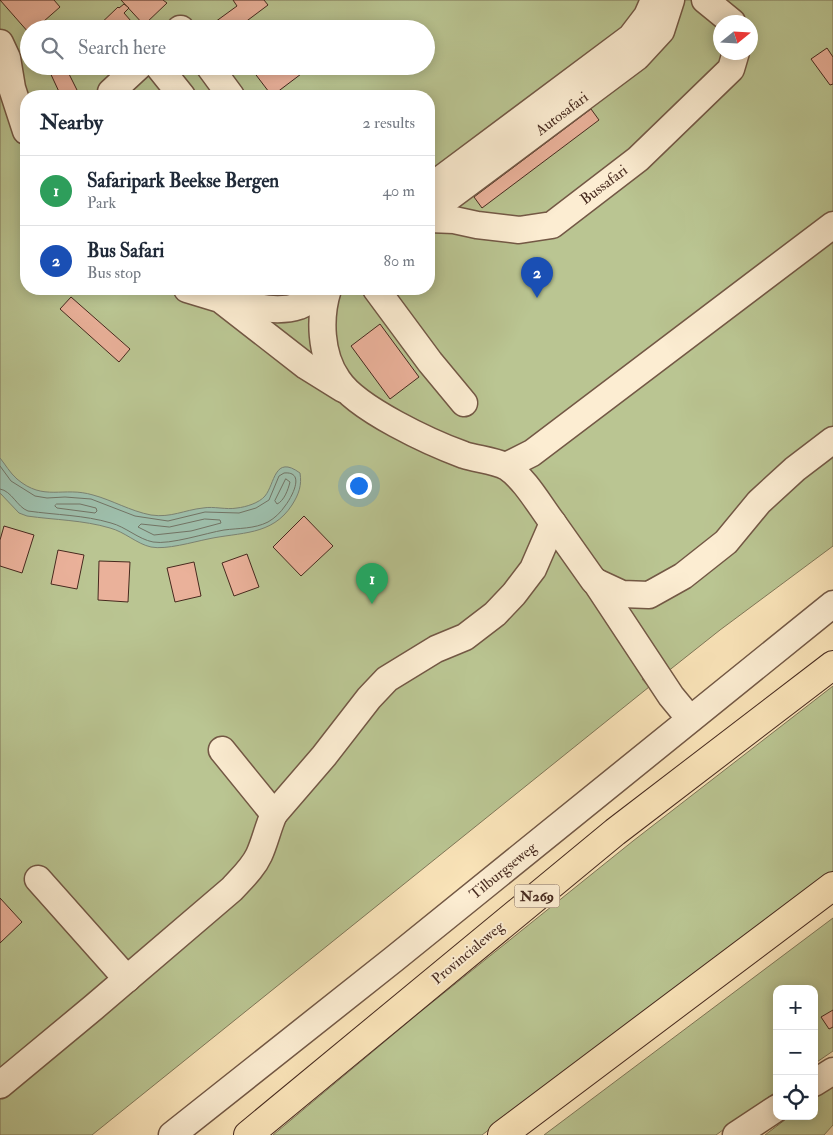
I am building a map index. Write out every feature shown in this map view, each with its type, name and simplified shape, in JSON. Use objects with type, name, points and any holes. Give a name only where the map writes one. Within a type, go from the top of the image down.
[{"type":"highway","name":"Provincialeweg","points":[[248,1135],[615,832],[833,665]]},
{"type":"highway","points":[[502,1135],[833,886]]},
{"type":"street","name":"Autosafari","points":[[435,184],[631,37],[647,16],[654,0]]},
{"type":"street","name":"Autosafari","points":[[435,203],[444,201],[451,196],[637,56],[661,31],[671,0]]},
{"type":"street","points":[[705,0],[723,15]]},
{"type":"street","points":[[0,43],[8,58],[12,88],[20,113]]},
{"type":"street","name":"Bussafari","points":[[435,219],[454,220],[519,230],[552,225],[638,159],[731,69],[734,60]]},
{"type":"street","points":[[113,90],[129,75]]},
{"type":"street","points":[[165,75],[177,90]]},
{"type":"street","points":[[216,75],[227,90]]},
{"type":"street","points":[[506,466],[532,453],[833,225]]},
{"type":"street","points":[[207,295],[263,308],[284,309],[299,306],[318,295]]},
{"type":"street","points":[[326,295],[322,319],[326,355],[338,381],[351,394]]},
{"type":"street","points":[[380,295],[430,362],[464,403]]},
{"type":"street","points":[[220,299],[306,366],[378,413],[427,440],[466,455],[506,466],[517,476],[553,523],[671,696],[690,719]]},
{"type":"street","points":[[594,581],[622,594],[649,595],[683,576],[726,542],[760,502],[795,469],[833,440]]},
{"type":"street","points":[[0,1085],[232,888],[248,871],[259,854],[274,814],[324,756],[369,698],[387,679],[436,649],[465,637],[495,614],[514,594],[532,569],[553,523]]},
{"type":"street","name":"Tilburgseweg","points":[[172,1135],[387,965],[833,604]]},
{"type":"street","points":[[222,750],[274,814]]},
{"type":"street","points":[[38,879],[127,979]]},
{"type":"street","points":[[818,1080],[833,1071]]},
{"type":"street","points":[[736,1135],[773,1111]]},
{"type":"green space","points":[[0,0],[833,0],[833,546],[667,672],[661,664],[642,679],[649,687],[92,1135],[0,1135]]},
{"type":"green space","points":[[833,686],[833,871],[482,1135],[273,1135],[419,1013],[633,841]]},
{"type":"green space","points":[[833,918],[833,1051],[818,1061],[818,985],[773,985],[773,1094],[716,1135],[544,1135]]},
{"type":"green space","points":[[833,1085],[833,1125],[824,1135],[765,1135],[785,1120],[818,1120],[818,1096]]},
{"type":"water","points":[[0,458],[17,479],[36,490],[82,493],[158,516],[203,508],[233,508],[252,504],[265,496],[276,473],[285,467],[300,473],[301,482],[292,505],[284,515],[265,528],[157,548],[100,525],[27,516],[19,513],[0,493]]},
{"type":"building","points":[[0,0],[54,0],[60,7],[45,20],[20,20],[20,23]]},
{"type":"building","points":[[121,0],[163,0],[167,3],[149,20],[139,20]]},
{"type":"building","points":[[233,0],[264,0],[268,5],[248,20],[218,20],[237,6]]},
{"type":"building","points":[[124,4],[129,8],[124,13],[130,20],[104,20],[118,7]]},
{"type":"building","points":[[827,48],[833,57],[833,84],[830,85],[811,59]]},
{"type":"building","points":[[51,75],[70,75],[77,90],[58,90]]},
{"type":"building","points":[[256,75],[300,75],[280,90],[267,90]]},
{"type":"building","points":[[591,109],[599,120],[482,208],[474,197]]},
{"type":"building","points":[[71,297],[130,349],[119,362],[60,309]]},
{"type":"building","points":[[380,324],[419,377],[390,399],[351,346]]},
{"type":"building","points":[[304,516],[333,546],[301,576],[273,547]]},
{"type":"building","points":[[4,526],[34,535],[22,573],[0,566],[0,540]]},
{"type":"building","points":[[58,550],[84,555],[77,589],[51,584]]},
{"type":"building","points":[[247,554],[259,587],[234,596],[222,563]]},
{"type":"building","points":[[99,561],[130,562],[128,602],[98,600]]},
{"type":"building","points":[[194,562],[201,596],[175,602],[167,568]]},
{"type":"building","points":[[0,898],[22,922],[0,943]]},
{"type":"building","points":[[833,1010],[833,1027],[829,1029],[821,1017]]},
{"type":"place","name":"Bus Safari","points":[[537,298]]},
{"type":"place","name":"Safaripark Beekse Bergen","points":[[372,604]]}]
